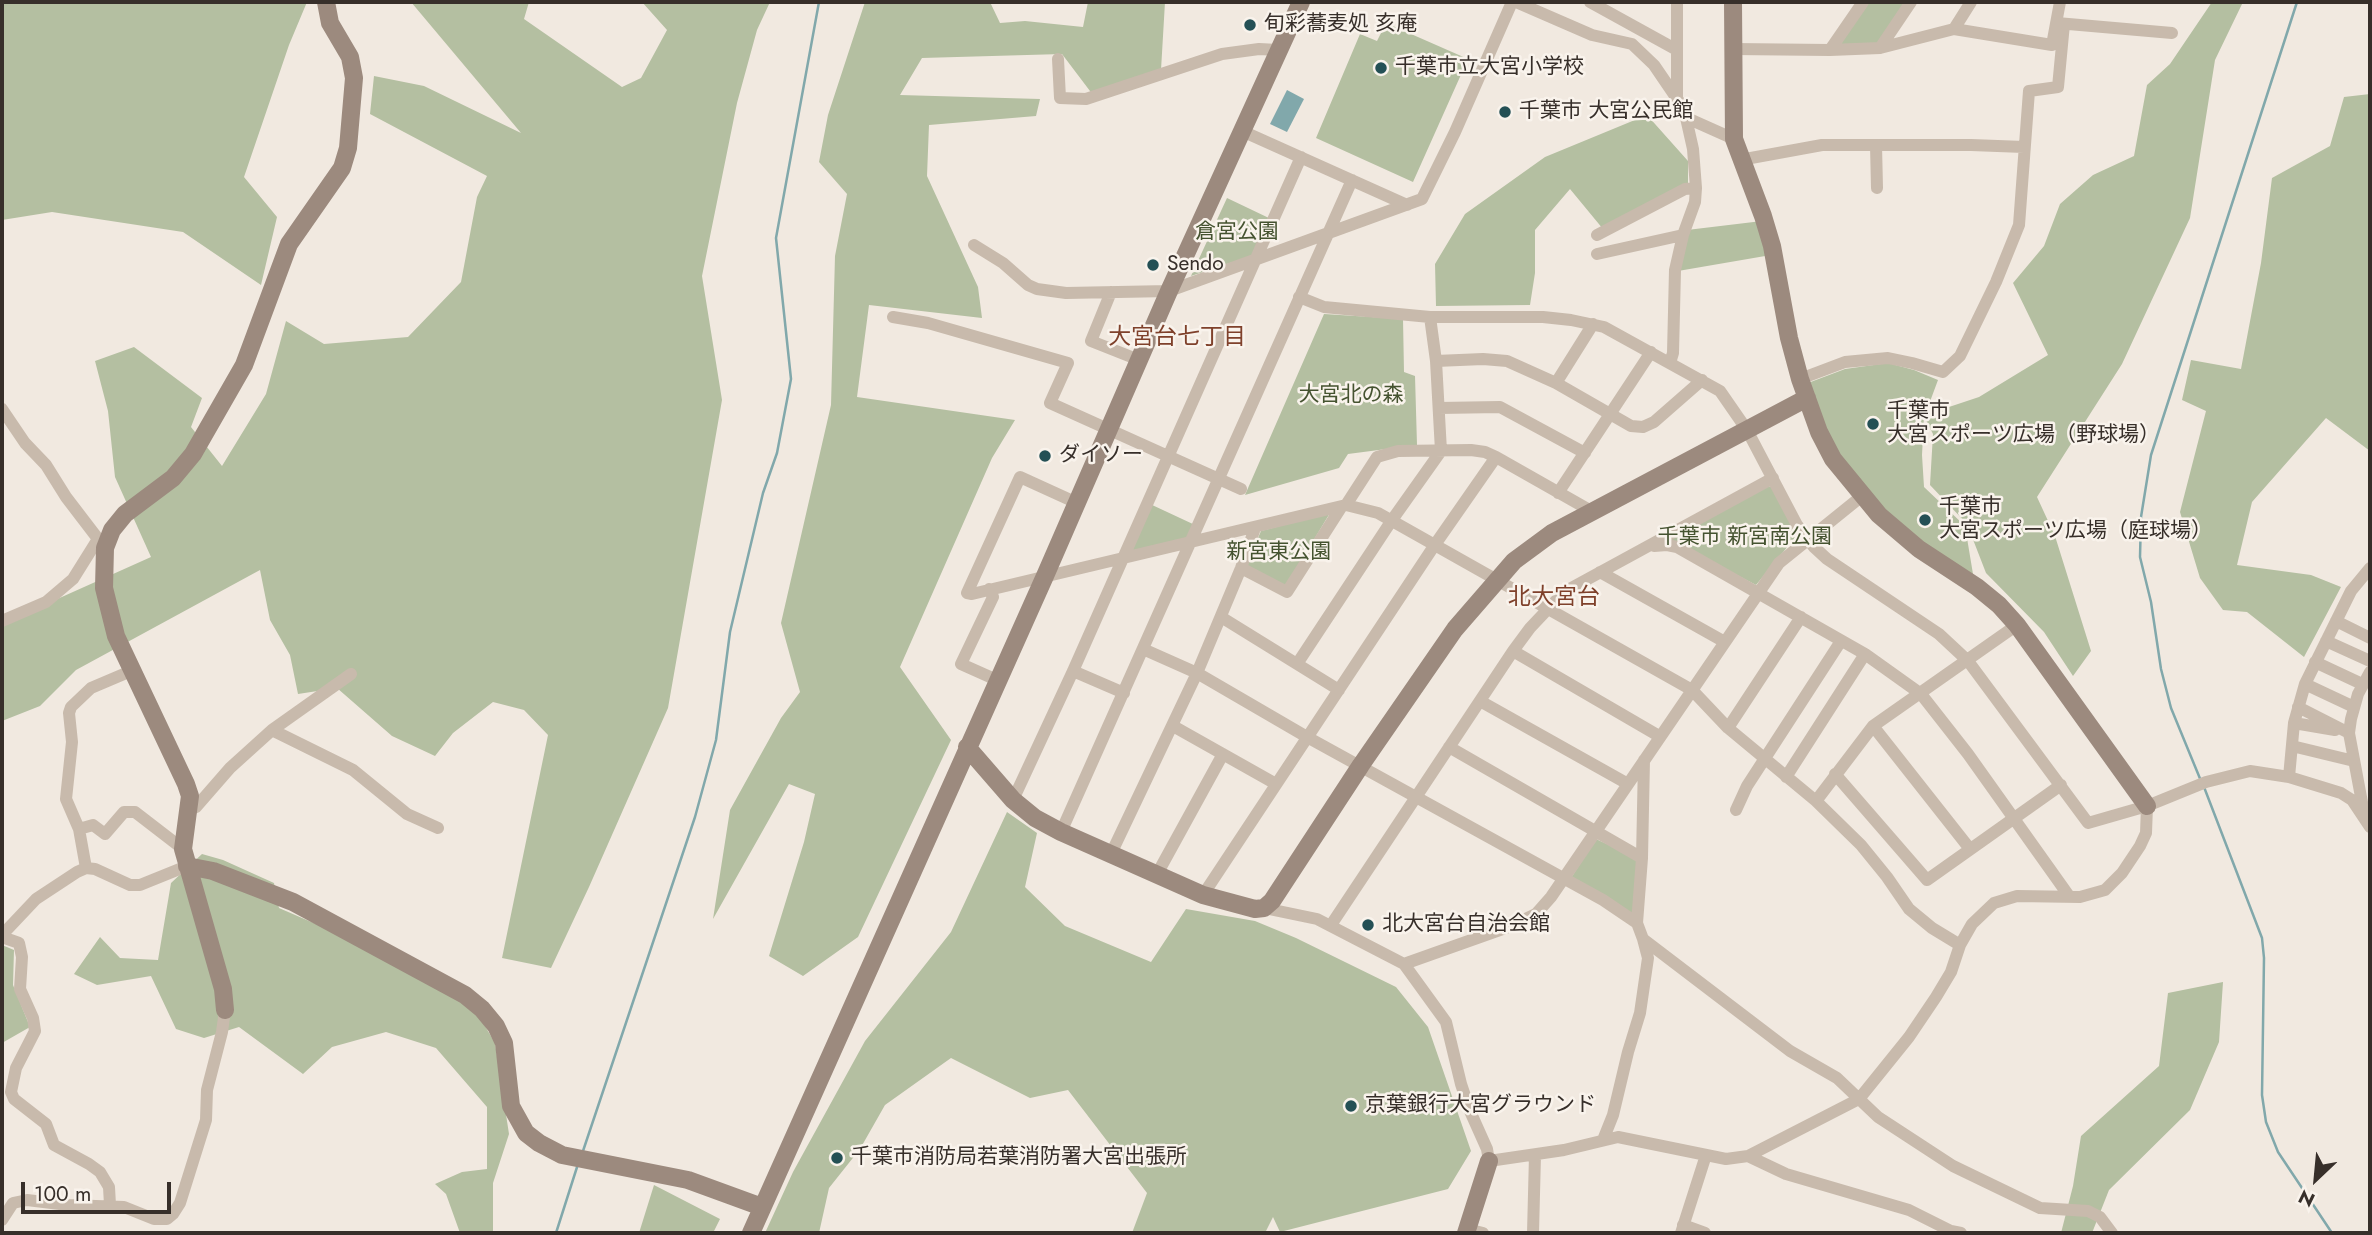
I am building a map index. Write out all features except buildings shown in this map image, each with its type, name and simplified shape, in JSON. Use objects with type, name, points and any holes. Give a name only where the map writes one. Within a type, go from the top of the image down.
[{"type":"street","points":[[2,621],[46,602],[73,579],[125,514],[173,478],[193,454],[243,365],[289,244],[342,168],[348,148],[354,78],[350,57],[330,23],[326,2]]},
{"type":"street","points":[[751,1233],[967,747],[999,681],[1169,291],[1301,2]]},
{"type":"street","points":[[974,245],[1037,289],[1066,293],[1169,291],[1422,199],[1514,2],[1592,35],[1632,44],[1654,65],[1687,118],[1696,188],[1695,202],[1683,235],[1675,270],[1673,353],[1670,363]]},
{"type":"street","points":[[1590,2],[1677,50]]},
{"type":"street","points":[[1677,2],[1677,98]]},
{"type":"street","points":[[1489,1161],[1535,1156],[1618,1137],[1726,1158],[1748,1156],[1859,1099],[1909,1037],[1951,972],[1960,945],[1978,916],[1994,903],[2017,896],[2094,895],[2105,890],[2122,873],[2146,833],[2147,806],[2017,625],[1978,587],[1898,533],[1862,496],[1833,459],[1819,432],[1789,338],[1772,246],[1734,139],[1733,2]]},
{"type":"street","points":[[1830,51],[1863,2]]},
{"type":"street","points":[[1880,48],[1911,2]]},
{"type":"street","points":[[1954,29],[1971,2]]},
{"type":"street","points":[[1800,379],[1845,362],[1888,358],[1943,372],[1959,356],[1996,282],[2019,225],[2029,91],[2058,88],[2060,2]]},
{"type":"street","points":[[1733,49],[1830,51],[1880,48],[1954,29],[2052,45],[2061,24]]},
{"type":"street","points":[[2061,24],[2172,33]]},
{"type":"street","points":[[1058,59],[1059,98],[1086,99],[1222,54],[1259,48],[1278,50]]},
{"type":"street","points":[[1687,118],[1734,139]]},
{"type":"street","points":[[1242,131],[1407,205]]},
{"type":"street","points":[[1740,160],[1822,145],[2024,147]]},
{"type":"street","points":[[1876,145],[1877,188]]},
{"type":"street","points":[[1013,800],[1169,457],[1301,157]]},
{"type":"street","points":[[1061,832],[1352,180]]},
{"type":"street","points":[[1597,235],[1685,189],[1696,188]]},
{"type":"street","points":[[1597,254],[1683,235]]},
{"type":"street","points":[[1111,292],[1091,341],[1139,360]]},
{"type":"street","points":[[1299,297],[1324,307],[1430,317],[1543,317],[1593,324],[1651,352],[1720,391],[1747,430],[1807,539],[1827,559],[1939,634],[1968,660],[2088,823],[2147,806],[2206,782],[2250,771],[2289,776],[2341,793],[2368,816]]},
{"type":"street","points":[[893,317],[928,323],[1068,363],[1050,403],[1241,489]]},
{"type":"street","points":[[1297,664],[1392,520],[1441,452],[1436,361],[1430,317]]},
{"type":"street","points":[[1556,383],[1593,324]]},
{"type":"street","points":[[1558,493],[1651,352]]},
{"type":"street","points":[[1436,361],[1507,361],[1556,383],[1631,426],[1643,427],[1654,422],[1702,380]]},
{"type":"street","points":[[1264,908],[1272,901],[1455,628],[1498,579],[1532,547],[1552,533],[1807,398]]},
{"type":"street","points":[[1438,408],[1500,407],[1585,453]]},
{"type":"street","points":[[2,409],[25,443],[46,465],[101,544],[104,588],[116,636],[190,796],[185,857],[222,989],[225,1010],[207,1090],[206,1120],[177,1209],[167,1219],[153,1219],[124,1206],[68,1205],[27,1200],[18,1201],[9,1207],[2,1220]]},
{"type":"street","points":[[1241,568],[1287,592],[1377,457],[1398,452],[1485,452],[1592,512]]},
{"type":"street","points":[[1203,895],[1496,457]]},
{"type":"street","points":[[1077,503],[1020,477],[967,593],[1255,528],[1344,505],[1364,508],[1392,520],[1692,690],[1728,728],[1816,801],[1861,845],[1909,909],[1932,928],[1960,945]]},
{"type":"street","points":[[1332,925],[1513,651],[1548,608],[1564,592],[1773,478]]},
{"type":"street","points":[[1404,964],[1511,926],[1536,914],[1564,878],[1779,563],[1862,496]]},
{"type":"street","points":[[1110,856],[1197,673],[1255,528]]},
{"type":"street","points":[[1648,546],[1677,547],[1865,653],[1921,694],[2069,896]]},
{"type":"street","points":[[2289,776],[2294,723],[2305,684],[2351,592],[2370,568]]},
{"type":"street","points":[[1600,572],[1723,642]]},
{"type":"street","points":[[989,589],[993,597],[961,664],[999,681]]},
{"type":"street","points":[[1221,617],[1339,690]]},
{"type":"street","points":[[1728,728],[1801,618]]},
{"type":"street","points":[[2336,621],[2370,638]]},
{"type":"street","points":[[1816,801],[1873,726],[2017,625]]},
{"type":"street","points":[[1736,810],[1747,786],[1841,640]]},
{"type":"street","points":[[2326,640],[2370,661]]},
{"type":"street","points":[[1143,649],[1197,673],[1307,737],[1603,900],[1637,923]]},
{"type":"street","points":[[1513,651],[1659,736]]},
{"type":"street","points":[[1786,777],[1865,653]]},
{"type":"street","points":[[2315,662],[2362,684]]},
{"type":"street","points":[[86,868],[79,829],[66,799],[72,742],[69,713],[71,707],[91,688],[131,671]]},
{"type":"street","points":[[1073,671],[1124,693]]},
{"type":"street","points":[[2368,816],[2350,733],[2354,707],[2362,684],[2370,672]]},
{"type":"street","points":[[189,810],[196,807],[230,768],[272,730],[351,674]]},
{"type":"street","points":[[2305,684],[2354,707]]},
{"type":"street","points":[[1480,701],[1628,784]]},
{"type":"street","points":[[2298,707],[2350,733]]},
{"type":"street","points":[[2294,723],[2350,733]]},
{"type":"street","points":[[1173,726],[1276,784]]},
{"type":"street","points":[[1873,726],[1970,849]]},
{"type":"street","points":[[272,730],[353,770],[407,814],[438,828]]},
{"type":"street","points":[[2292,746],[2354,761]]},
{"type":"street","points":[[967,747],[1013,800],[1035,818],[1061,832],[1203,895],[1255,909],[1264,908],[1317,919],[1404,964],[1446,1023],[1464,1093],[1488,1149],[1489,1161],[1472,1232]]},
{"type":"street","points":[[1449,747],[1642,858]]},
{"type":"street","points":[[1156,876],[1223,754]]},
{"type":"street","points":[[1603,1140],[1613,1115],[1640,1013],[1648,958],[1637,923],[1642,858],[1644,759]]},
{"type":"street","points":[[1835,774],[1927,880],[2061,785]]},
{"type":"street","points":[[79,829],[93,825],[105,834],[124,812],[135,812],[185,857],[213,871],[293,902],[465,995],[482,1009],[496,1026],[504,1043],[511,1106],[526,1133],[539,1143],[562,1155],[688,1180],[762,1207]]},
{"type":"street","points":[[110,1205],[109,1187],[100,1172],[54,1145],[46,1124],[14,1099],[11,1092],[16,1068],[35,1031],[33,1018],[20,989],[22,957],[19,943],[2,936],[36,899],[76,872],[86,868],[95,869],[130,885],[140,886],[185,857]]},
{"type":"street","points":[[1643,939],[1790,1051],[1838,1078],[1878,1117],[1953,1166],[2039,1208],[2088,1211],[2100,1217],[2112,1233]]},
{"type":"street","points":[[1704,1233],[1682,1229],[1706,1155]]},
{"type":"street","points":[[1533,1233],[1535,1156]]},
{"type":"street","points":[[1748,1156],[1786,1174],[1909,1210],[1951,1231],[1961,1233]]},
{"type":"green space","points":[[2,2],[307,2],[289,45],[244,177],[277,217],[261,285],[183,232],[52,212],[2,220]]},
{"type":"green space","points":[[411,2],[529,2],[524,19],[622,87],[641,78],[667,30],[642,2],[770,2],[757,30],[737,103],[702,276],[722,400],[668,708],[551,968],[502,958],[548,735],[524,710],[493,702],[453,733],[435,756],[392,736],[337,688],[298,694],[290,655],[270,620],[260,570],[76,670],[40,706],[2,721],[2,621],[6,622],[151,557],[115,477],[108,411],[95,361],[134,347],[202,398],[191,427],[222,466],[266,394],[286,321],[324,344],[408,337],[461,282],[477,197],[487,176],[370,114],[374,76],[424,86],[521,133]]},
{"type":"green space","points":[[865,2],[990,2],[1000,23],[1025,21],[1083,27],[1088,2],[1165,2],[1161,70],[1093,95],[1062,54],[922,58],[900,95],[1040,99],[1036,116],[929,125],[927,176],[978,287],[982,318],[869,305],[857,397],[1015,420],[992,458],[900,667],[951,740],[858,937],[803,976],[769,956],[804,842],[815,794],[789,784],[713,919],[730,810],[781,718],[800,692],[781,623],[831,405],[835,256],[847,194],[819,162],[828,115]]},
{"type":"green space","points":[[1869,2],[1907,2],[1879,43],[1842,48],[1842,42]]},
{"type":"green space","points":[[2212,2],[2243,2],[2215,60],[2190,218],[2122,364],[2037,497],[2055,536],[2091,651],[2073,676],[2044,632],[1986,573],[1967,524],[1930,485],[1933,434],[1924,416],[1924,487],[1965,526],[1974,580],[1884,513],[1833,447],[1808,383],[1845,369],[1888,363],[1914,370],[1938,380],[1925,415],[1979,397],[2048,355],[2013,283],[2044,246],[2060,204],[2093,175],[2134,156],[2147,85],[2170,64]]},
{"type":"green space","points":[[1386,23],[1468,59],[1413,182],[1316,138],[1360,34],[1377,41]]},
{"type":"green space","points":[[2370,94],[2370,451],[2326,418],[2252,502],[2237,565],[2311,575],[2341,587],[2304,657],[2247,612],[2223,610],[2200,578],[2180,512],[2206,411],[2182,400],[2191,360],[2241,369],[2261,263],[2272,178],[2330,146],[2344,97]]},
{"type":"green space","points":[[1647,115],[1688,161],[1688,189],[1603,229],[1570,189],[1535,230],[1535,273],[1530,305],[1436,306],[1435,264],[1465,214],[1545,157]]},
{"type":"green space","name":"倉宮公園","points":[[1227,198],[1271,219],[1254,255],[1191,276]]},
{"type":"green space","points":[[1762,221],[1771,255],[1678,271],[1687,230]]},
{"type":"green space","name":"大宮北の森","points":[[1324,314],[1403,319],[1404,372],[1415,376],[1417,445],[1348,454],[1339,468],[1245,495]]},
{"type":"green space","name":"千葉市 新宮南公園","points":[[1768,486],[1798,534],[1756,585],[1670,540]]},
{"type":"green space","points":[[1150,504],[1195,525],[1189,537],[1134,551],[1131,547]]},
{"type":"green space","name":"新宮東公園","points":[[1330,513],[1286,586],[1249,568],[1247,563],[1261,531]]},
{"type":"green space","points":[[1007,812],[1037,833],[1025,887],[1065,926],[1151,962],[1186,909],[1255,921],[1396,987],[1428,1027],[1471,1151],[1448,1189],[1280,1232],[1273,1217],[1265,1233],[1132,1233],[1147,1193],[1068,1090],[1030,1098],[951,1058],[885,1105],[860,1149],[829,1188],[819,1233],[765,1233],[793,1172],[865,1041],[951,932]]},
{"type":"green space","points":[[1596,839],[1639,859],[1635,920],[1571,878]]},
{"type":"green space","points":[[202,854],[223,860],[274,883],[279,908],[369,947],[475,1009],[495,1043],[509,1134],[493,1183],[493,1231],[460,1233],[446,1194],[435,1184],[462,1172],[487,1169],[487,1107],[436,1048],[386,1032],[332,1047],[303,1074],[239,1027],[204,1038],[176,1029],[151,976],[97,985],[74,974],[100,937],[120,958],[158,960],[171,883]]},
{"type":"green space","points":[[2,945],[14,950],[13,985],[30,1027],[2,1043]]},
{"type":"green space","points":[[2223,982],[2219,1042],[2190,1110],[2109,1190],[2092,1233],[2061,1233],[2073,1186],[2081,1136],[2159,1066],[2168,993]]},
{"type":"green space","points":[[654,1185],[720,1219],[713,1233],[639,1233]]},
{"type":"water","points":[[1287,90],[1304,99],[1287,132],[1270,124]]},
{"type":"waterway","points":[[583,1151],[695,817],[716,740],[730,632],[763,493],[777,453],[791,379],[776,238],[819,2]]},
{"type":"waterway","points":[[2201,781],[2171,708],[2161,669],[2151,602],[2140,557],[2141,517],[2151,455],[2297,2]]},
{"type":"waterway","points":[[2204,787],[2262,938],[2262,1095],[2266,1122],[2278,1152],[2332,1233]]},
{"type":"waterway","points":[[556,1233],[578,1164]]},
{"type":"place","name":"旬彩蕎麦処 亥庵","points":[[1250,25]]},
{"type":"place","name":"千葉市立大宮小学校","points":[[1381,68]]},
{"type":"place","name":"千葉市 大宮公民館","points":[[1505,112]]},
{"type":"place","name":"Sendo","points":[[1153,265]]},
{"type":"place","name":"千葉市 大宮スポーツ広場（野球場）","points":[[1873,424]]},
{"type":"place","name":"ダイソー","points":[[1045,456]]},
{"type":"place","name":"千葉市 大宮スポーツ広場（庭球場）","points":[[1925,520]]},
{"type":"place","name":"北大宮台自治会館","points":[[1368,925]]},
{"type":"place","name":"京葉銀行大宮グラウンド","points":[[1351,1106]]},
{"type":"place","name":"千葉市消防局若葉消防署大宮出張所","points":[[837,1158]]},
{"type":"district","name":"大宮台七丁目","points":[[1177,338]]},
{"type":"district","name":"北大宮台","points":[[1554,598]]}]
